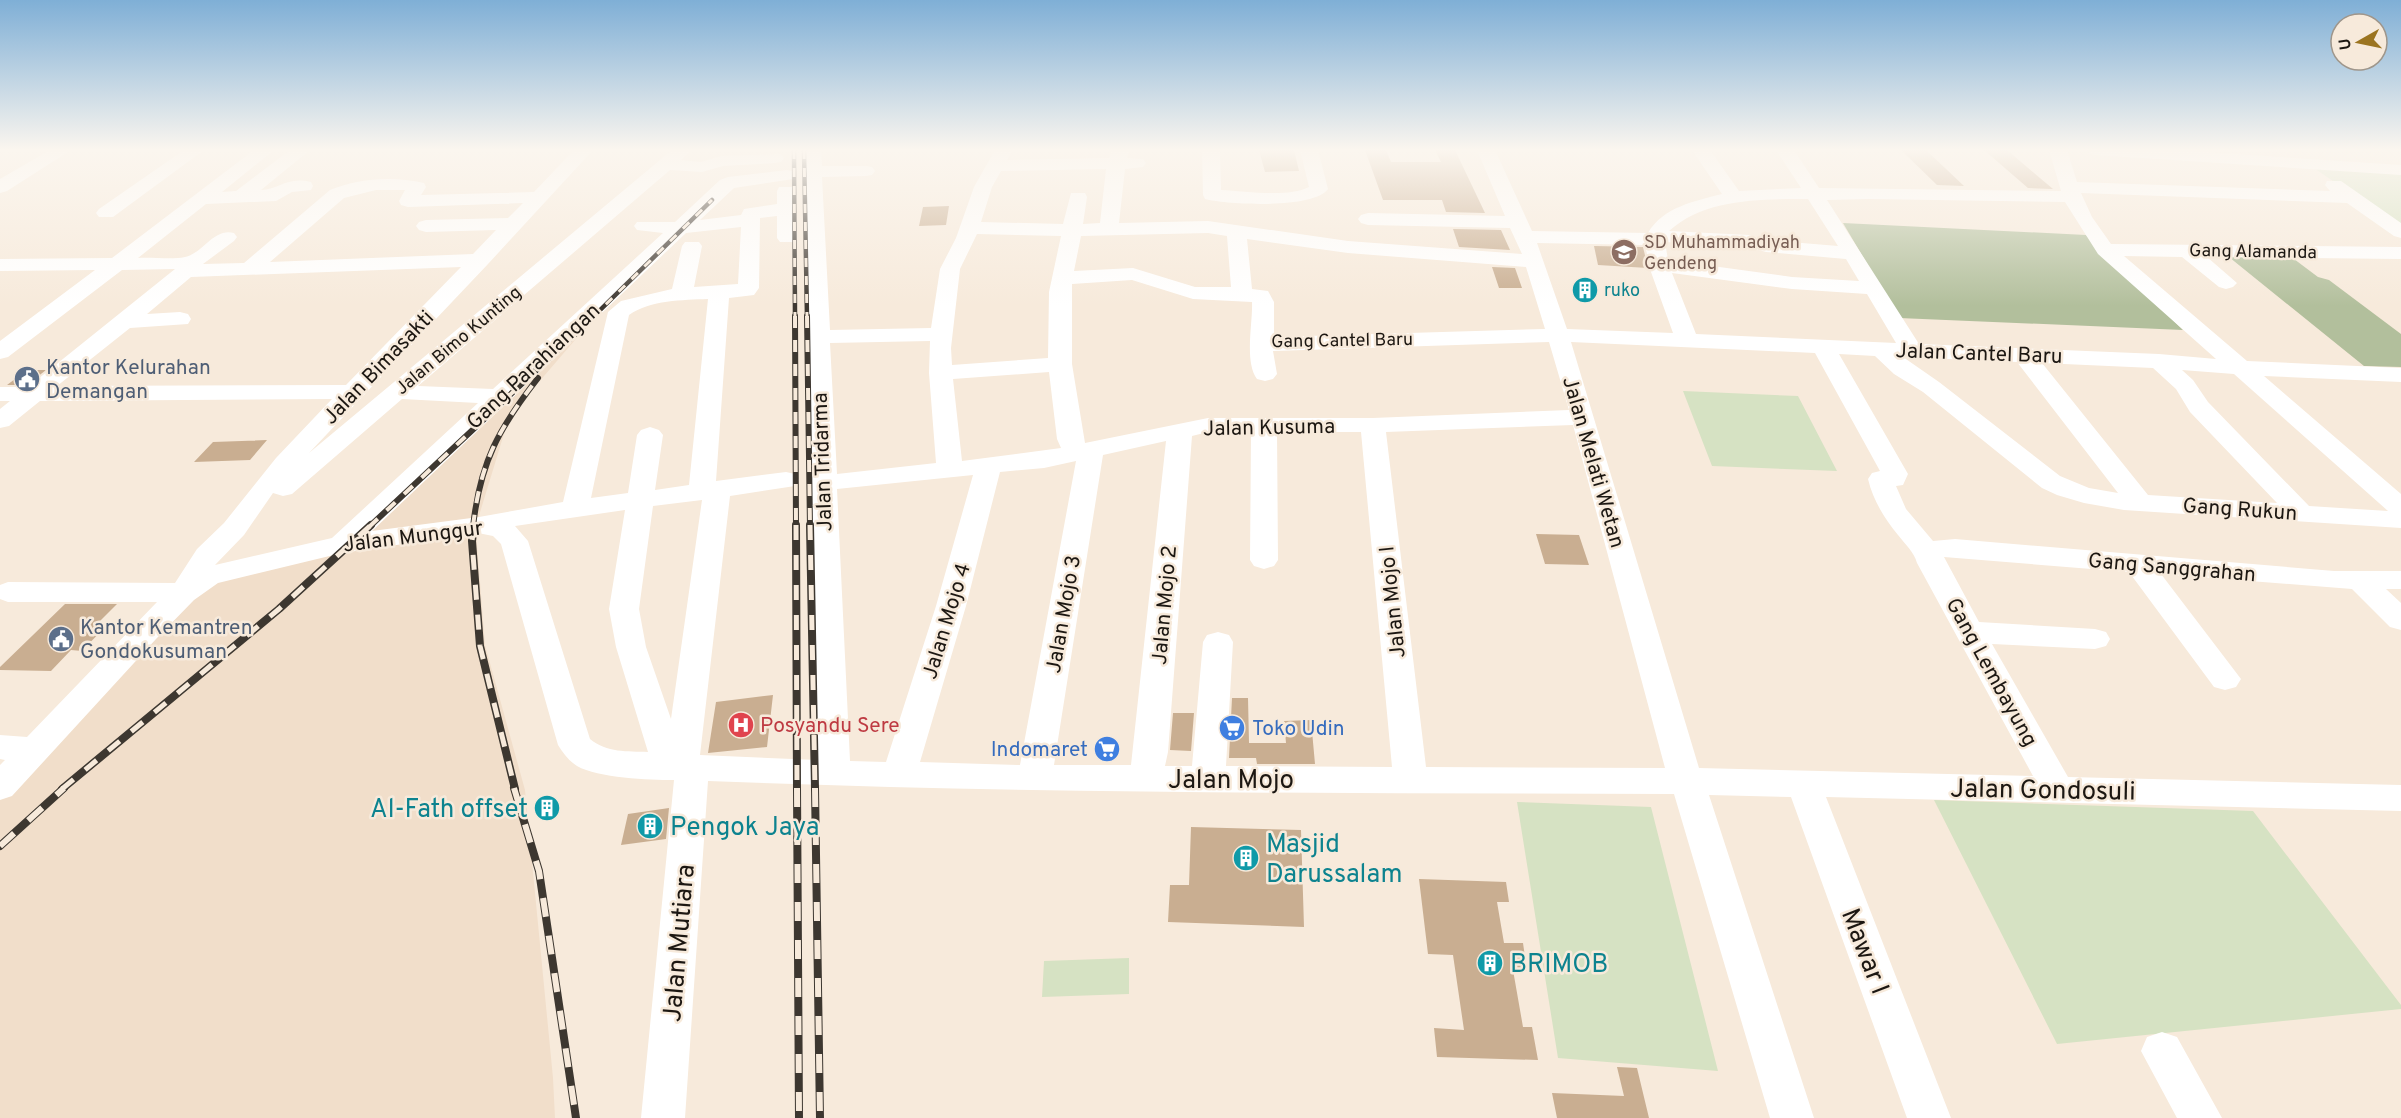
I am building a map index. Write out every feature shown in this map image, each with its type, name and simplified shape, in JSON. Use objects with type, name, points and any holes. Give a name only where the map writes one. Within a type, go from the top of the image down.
[{"type":"street","points":[[106,213],[121,202]]},
{"type":"street","points":[[0,352],[196,202]]},
{"type":"street","points":[[249,269],[327,202]]},
{"type":"street","name":"Jalan Bimasakti","points":[[184,593],[207,555],[234,529],[277,472],[535,202]]},
{"type":"street","name":"Jalan Bimo Kunting","points":[[234,529],[619,202]]},
{"type":"street","name":"Gang Parahiangan","points":[[342,544],[500,397],[686,237],[713,202]]},
{"type":"street","points":[[787,202],[787,238]]},
{"type":"street","name":"Jalan Tridarma","points":[[802,202],[818,337],[834,774]]},
{"type":"street","points":[[950,469],[941,374],[942,334],[950,268],[969,228],[978,202]]},
{"type":"street","points":[[1077,202],[1060,292],[1060,364],[1070,439],[1084,451]]},
{"type":"street","points":[[1109,229],[1113,202]]},
{"type":"street","points":[[1204,202],[1208,227]]},
{"type":"street","name":"Jalan Melati Wetan","points":[[1510,202],[1535,261],[1558,335],[1672,738],[1792,1118]]},
{"type":"street","points":[[1687,340],[1656,256],[1655,237],[1666,221],[1713,202]]},
{"type":"street","points":[[1820,202],[1912,351]]},
{"type":"street","points":[[2076,202],[2086,224],[2105,250],[2401,508]]},
{"type":"street","points":[[2356,202],[2401,232]]},
{"type":"street","points":[[575,509],[619,312],[626,306],[682,294],[719,293],[748,288],[751,213],[785,209]]},
{"type":"street","points":[[1368,219],[1749,242],[1766,246],[1853,253]]},
{"type":"street","points":[[644,226],[686,237],[749,220]]},
{"type":"street","points":[[593,224],[623,227]]},
{"type":"street","points":[[969,228],[1072,230],[1208,227],[1348,247],[1535,261]]},
{"type":"street","points":[[422,235],[506,232]]},
{"type":"street","points":[[1064,278],[1133,274],[1193,293],[1242,294],[1237,232]]},
{"type":"street","points":[[0,421],[227,237]]},
{"type":"street","points":[[682,294],[686,237]]},
{"type":"street","name":"Gang Alamanda","points":[[2105,250],[2401,253]]},
{"type":"street","points":[[2186,250],[2226,283]]},
{"type":"street","points":[[186,268],[249,269],[482,260]]},
{"type":"street","points":[[0,277],[9,265],[183,263],[186,268]]},
{"type":"street","points":[[1660,266],[1691,268],[1792,283],[1874,288]]},
{"type":"street","name":"Jalan Mutiara","points":[[663,1118],[681,768],[710,491],[719,293]]},
{"type":"street","name":"Gang Cantel Baru","points":[[1242,294],[1262,298],[1263,344],[1558,335]]},
{"type":"street","points":[[126,321],[180,319]]},
{"type":"street","points":[[818,337],[942,334]]},
{"type":"street","name":"Jalan Cantel Baru","points":[[1558,335],[2159,361],[2241,368],[2401,375]]},
{"type":"street","points":[[1263,344],[1261,356],[1265,374]]},
{"type":"street","name":"Gang Lembayung","points":[[1822,346],[1895,476],[1893,479],[1881,479],[1889,500],[1905,527],[1929,554],[1931,563],[2058,790]]},
{"type":"street","name":"Gang Rukun","points":[[1881,349],[1902,369],[1931,387],[2050,482],[2080,496],[2401,520]]},
{"type":"street","points":[[2024,355],[2139,502]]},
{"type":"street","points":[[2159,361],[2185,385],[2199,407],[2301,513]]},
{"type":"street","points":[[941,374],[1060,364]]},
{"type":"street","points":[[0,394],[354,392]]},
{"type":"street","points":[[396,392],[500,397]]},
{"type":"street","name":"Jalan Kusuma","points":[[822,483],[1044,460],[1208,425],[1373,425],[1582,417]]},
{"type":"street","points":[[1264,425],[1264,560]]},
{"type":"street","name":"Jalan Mojo I","points":[[1373,425],[1410,779]]},
{"type":"street","name":"Jalan Mojo 2","points":[[1145,778],[1150,752],[1180,431]]},
{"type":"street","points":[[650,435],[624,609],[625,624],[681,768]]},
{"type":"street","name":"Jalan Mojo 3","points":[[1035,778],[1084,451]]},
{"type":"street","name":"Jalan Mojo 4","points":[[899,775],[951,606],[988,466]]},
{"type":"street","points":[[478,525],[575,509],[786,480]]},
{"type":"street","name":"Jalan Munggur","points":[[0,787],[184,593],[208,576],[342,544],[478,525],[502,529],[514,541],[575,745],[589,757],[608,762],[681,768],[776,771]]},
{"type":"street","name":"Gang Sanggrahan","points":[[1929,554],[1934,549],[1956,548],[2359,580],[2401,580]]},
{"type":"street","points":[[2138,564],[2225,679]]},
{"type":"street","points":[[2359,580],[2401,620]]},
{"type":"street","points":[[8,592],[184,593]]},
{"type":"street","points":[[1969,632],[2095,639]]},
{"type":"street","points":[[1208,779],[1218,642]]},
{"type":"street","points":[[0,747],[36,750]]},
{"type":"street","name":"Jalan Mojo","points":[[776,771],[1035,778],[1686,781]]},
{"type":"street","name":"Jalan Gondosuli","points":[[1686,781],[2401,798]]},
{"type":"street","name":"Mawar I","points":[[1803,783],[1929,1118]]},
{"type":"street","points":[[2162,1051],[2200,1118]]},
{"type":"shaded area","points":[[593,319],[526,397],[507,424],[478,519],[357,536]]},
{"type":"shaded area","points":[[476,532],[485,645],[525,790],[555,1118],[0,1118],[0,791],[191,598],[212,584],[286,561]]},
{"type":"green space","points":[[2364,202],[2401,202],[2401,228]]},
{"type":"green space","points":[[1843,223],[2086,235],[2183,330],[1899,318]]},
{"type":"green space","points":[[2224,253],[2286,253],[2318,277],[2329,280],[2401,334],[2401,367],[2364,366]]},
{"type":"green space","points":[[1683,391],[1798,396],[1837,471],[1712,466]]},
{"type":"green space","points":[[1934,800],[2253,811],[2401,1005],[2401,1009],[2057,1044]]},
{"type":"green space","points":[[1517,802],[1651,807],[1718,1071],[1558,1058]]},
{"type":"green space","points":[[1129,958],[1129,994],[1042,997],[1044,961]]},
{"type":"building","points":[[1443,202],[1480,202],[1485,213],[1446,212]]},
{"type":"building","points":[[949,206],[946,225],[919,226],[923,207]]},
{"type":"building","points":[[1453,229],[1501,230],[1510,250],[1459,247]]},
{"type":"building","name":"SD Muhammadiyah Gendeng","points":[[1594,246],[1643,247],[1648,268],[1598,265]]},
{"type":"building","points":[[1492,267],[1515,268],[1522,288],[1499,288]]},
{"type":"building","points":[[27,370],[46,370],[27,385],[7,385]]},
{"type":"building","points":[[267,440],[250,460],[194,462],[213,442]]},
{"type":"building","points":[[1536,534],[1579,535],[1589,565],[1545,564]]},
{"type":"building","name":"Kantor Kemantren Gondokusuman","points":[[65,604],[117,604],[94,627],[105,627],[82,651],[71,650],[51,671],[0,670],[0,667]]},
{"type":"building","name":"Posyandu Sere","points":[[773,695],[767,747],[708,753],[716,702]]},
{"type":"building","points":[[1232,698],[1248,698],[1249,743],[1286,743],[1284,721],[1311,720],[1315,764],[1257,764],[1256,758],[1229,758]]},
{"type":"building","points":[[1173,713],[1194,713],[1191,751],[1170,750]]},
{"type":"building","name":"Pengok Jaya","points":[[669,808],[666,839],[621,845],[628,814]]},
{"type":"building","name":"Masjid Darussalam","points":[[1191,827],[1301,830],[1304,927],[1168,922],[1170,885],[1189,885]]},
{"type":"building","name":"BRIMOB","points":[[1419,879],[1506,882],[1509,902],[1497,902],[1504,943],[1523,943],[1527,971],[1513,970],[1523,1027],[1532,1027],[1538,1060],[1437,1057],[1434,1028],[1464,1030],[1453,955],[1428,954]]},
{"type":"building","points":[[1617,1067],[1637,1068],[1649,1118],[1557,1118],[1552,1093],[1624,1096]]},
{"type":"railway","points":[[593,317],[710,202]]},
{"type":"railway","points":[[794,202],[795,317]]},
{"type":"railway","points":[[805,202],[807,317]]},
{"type":"railway","points":[[369,527],[594,316]]},
{"type":"railway","points":[[795,316],[796,527]]},
{"type":"railway","points":[[807,316],[810,527]]},
{"type":"railway","points":[[473,527],[481,483],[493,447],[512,413],[538,378]]},
{"type":"railway","points":[[62,789],[279,609],[371,525]]},
{"type":"railway","points":[[474,525],[472,541],[480,646],[515,789]]},
{"type":"railway","points":[[796,525],[797,789]]},
{"type":"railway","points":[[810,525],[815,789]]},
{"type":"railway","points":[[0,846],[64,788]]},
{"type":"railway","points":[[514,788],[539,871],[576,1118]]},
{"type":"railway","points":[[797,788],[799,1118]]},
{"type":"railway","points":[[815,788],[820,1118]]},
{"type":"place","name":"SD Muhammadiyah Gendeng","points":[[1624,252]]},
{"type":"place","name":"ruko","points":[[1585,290]]},
{"type":"place","name":"Kantor Kelurahan Demangan","points":[[27,379]]},
{"type":"place","name":"Kantor Kemantren Gondokusuman","points":[[61,639]]},
{"type":"place","name":"Posyandu Sere","points":[[741,725]]},
{"type":"place","name":"Toko Udin","points":[[1232,728]]},
{"type":"place","name":"Indomaret","points":[[1107,749]]},
{"type":"place","name":"Al-Fath offset","points":[[547,808]]},
{"type":"place","name":"Pengok Jaya","points":[[650,826]]},
{"type":"place","name":"Masjid Darussalam","points":[[1246,858]]},
{"type":"place","name":"BRIMOB","points":[[1490,963]]}]
